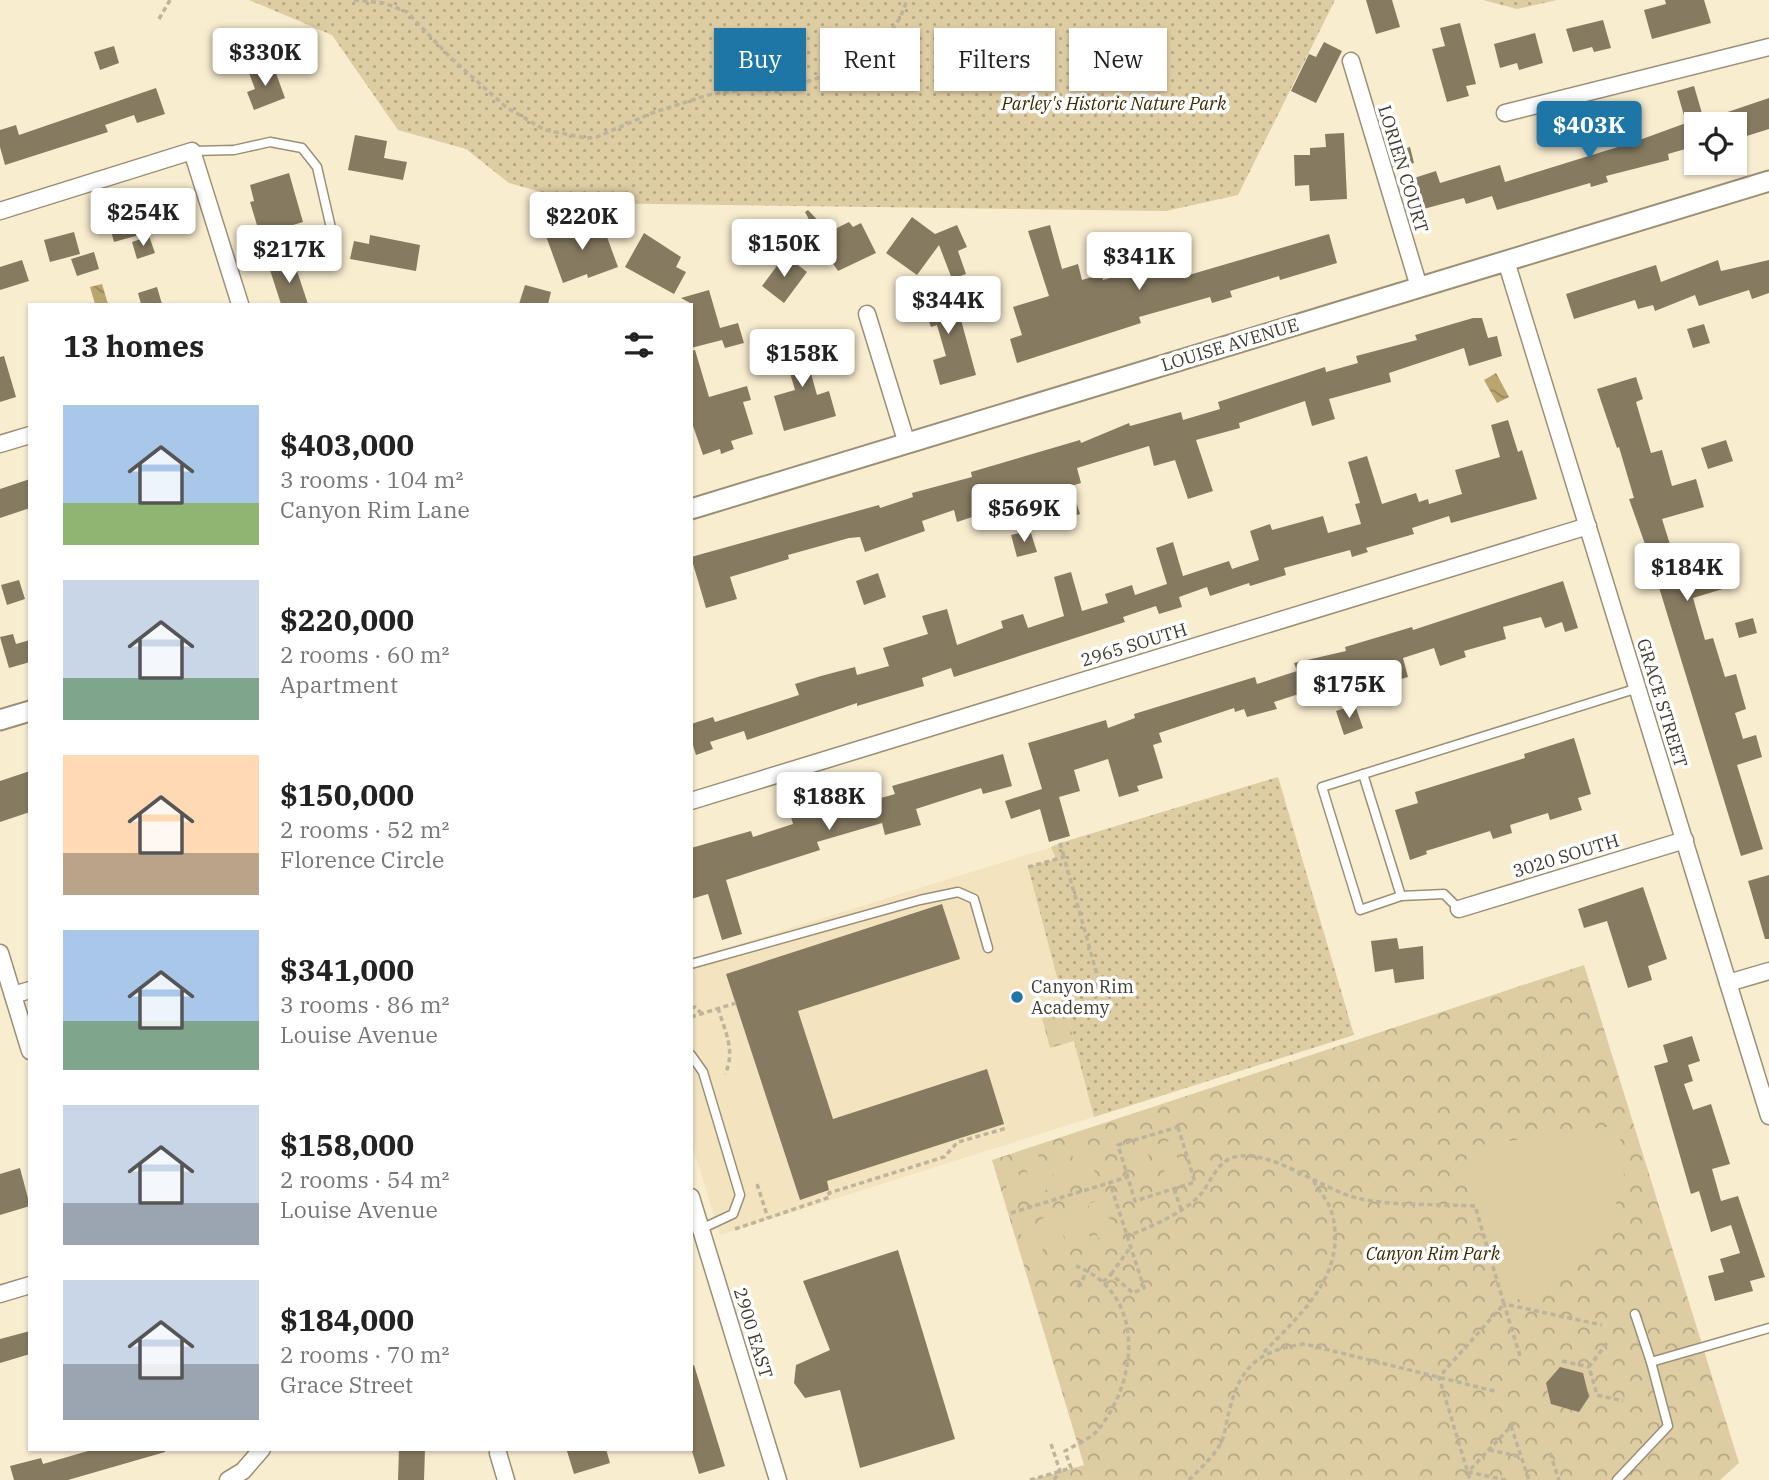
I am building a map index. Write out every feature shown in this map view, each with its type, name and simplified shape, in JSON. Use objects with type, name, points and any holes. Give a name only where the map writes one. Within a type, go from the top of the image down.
[{"type":"street","points":[[1505,113],[1769,47]]},
{"type":"street","name":"LORIEN COURT","points":[[1351,61],[1419,287]]},
{"type":"street","points":[[0,211],[192,151],[240,303]]},
{"type":"street","name":"LOUISE AVENUE","points":[[693,508],[1769,181]]},
{"type":"street","name":"GRACE STREET","points":[[1506,261],[1769,1116]]},
{"type":"street","points":[[867,314],[907,444]]},
{"type":"street","points":[[0,444],[28,436]]},
{"type":"street","name":"2965 SOUTH","points":[[693,800],[1588,526]]},
{"type":"street","points":[[0,720],[28,712]]},
{"type":"street","name":"3020 SOUTH","points":[[1459,909],[1685,840]]},
{"type":"street","points":[[0,953],[28,1044]]},
{"type":"street","points":[[1728,983],[1769,971]]},
{"type":"street","points":[[13,995],[28,991]]},
{"type":"street","name":"2900 EAST","points":[[693,1203],[778,1480]]},
{"type":"street","points":[[0,1294],[28,1286]]},
{"type":"street","points":[[228,1480],[243,1471],[260,1451]]},
{"type":"street","points":[[498,1453],[506,1480]]},
{"type":"lane","points":[[192,151],[234,150],[270,142],[302,148],[317,167],[331,228]]},
{"type":"lane","points":[[1459,909],[1444,894],[1401,896],[1360,910],[1322,787],[1638,688]]},
{"type":"lane","points":[[1363,774],[1401,896]]},
{"type":"lane","points":[[693,963],[920,900],[958,892],[974,899],[988,948]]},
{"type":"lane","points":[[693,1058],[704,1072],[740,1195],[733,1214],[701,1229]]},
{"type":"lane","points":[[1617,1480],[1668,1426],[1635,1314]]},
{"type":"lane","points":[[1651,1362],[1769,1328]]},
{"type":"path","points":[[159,19],[170,0]]},
{"type":"path","points":[[354,0],[384,3],[407,12],[451,58],[506,107],[545,130],[586,138],[708,95],[746,89],[779,92],[829,74],[884,41],[900,18],[907,0]]},
{"type":"path","points":[[1060,843],[1100,985],[1062,995]]},
{"type":"path","points":[[1028,867],[1064,856]]},
{"type":"path","points":[[693,1016],[736,1003]]},
{"type":"path","points":[[693,1008],[702,1014]]},
{"type":"path","points":[[719,1008],[730,1047],[731,1060],[725,1074]]},
{"type":"path","points":[[1178,1127],[1195,1182],[1135,1201],[1128,1177],[1118,1145],[1178,1127]]},
{"type":"path","points":[[732,1230],[830,1198],[829,1193],[944,1157],[958,1142],[1007,1128]]},
{"type":"path","points":[[1126,1237],[1181,1209],[1200,1195],[1223,1164],[1232,1158],[1252,1156],[1269,1160],[1357,1199],[1475,1206],[1520,1356]]},
{"type":"path","points":[[1011,1213],[1128,1177]]},
{"type":"path","points":[[1189,1480],[1221,1443],[1234,1390],[1247,1369],[1302,1313],[1328,1277],[1337,1241],[1332,1211],[1313,1180]]},
{"type":"path","points":[[1110,1183],[1144,1288],[1133,1293],[1111,1273]]},
{"type":"path","points":[[757,1184],[768,1218]]},
{"type":"path","points":[[1174,1189],[1181,1209]]},
{"type":"path","points":[[1103,1282],[1130,1248]]},
{"type":"path","points":[[1030,1480],[1071,1468],[1065,1451],[1096,1433],[1113,1406],[1128,1361],[1131,1342],[1127,1321],[1119,1304],[1103,1282],[1088,1270],[1076,1266]]},
{"type":"path","points":[[1078,1287],[1088,1270]]},
{"type":"path","points":[[1504,1304],[1602,1325]]},
{"type":"path","points":[[1439,1377],[1504,1304]]},
{"type":"path","points":[[1588,1367],[1607,1343]]},
{"type":"path","points":[[1263,1354],[1281,1347],[1305,1344],[1498,1392]]},
{"type":"path","points":[[1562,1362],[1588,1367]]},
{"type":"path","points":[[1588,1367],[1597,1395],[1623,1401]]},
{"type":"path","points":[[1439,1377],[1470,1480]]},
{"type":"path","points":[[1468,1472],[1513,1425],[1529,1480]]},
{"type":"path","points":[[1051,1444],[1059,1471],[1054,1480]]},
{"type":"path","points":[[1489,1450],[1522,1457]]},
{"type":"path","points":[[1550,1453],[1559,1480]]},
{"type":"path","points":[[1468,1472],[1506,1480]]},
{"type":"shaded area","name":"Canyon Rim Academy","points":[[1278,777],[1354,1035],[720,1235],[693,1147],[693,958]]},
{"type":"green space","name":"Parley's Historic Nature Park","points":[[249,0],[1335,0],[1238,195],[1166,211],[580,203],[509,183],[466,149],[398,130],[332,35]]},
{"type":"green space","points":[[1483,0],[1557,0],[1517,9]]},
{"type":"green space","points":[[1278,777],[1354,1035],[1094,1117],[1028,867],[1056,859],[1051,847],[1060,843]]},
{"type":"green space","name":"Canyon Rim Park","points":[[1584,965],[1739,1463],[1720,1480],[1030,1480],[1084,1465],[992,1160]]},
{"type":"green space","points":[[1063,1000],[1074,1041],[1050,1048],[1039,1007]]},
{"type":"green space","points":[[1619,1125],[1624,1175],[1612,1218],[1588,1257],[1553,1288],[1504,1304],[1463,1166],[1473,1146]]},
{"type":"green space","points":[[1172,1140],[1182,1174],[1167,1179],[1156,1145]]},
{"type":"green space","points":[[1085,1141],[1095,1174],[1080,1179],[1069,1146]]},
{"type":"green space","points":[[1062,1148],[1072,1182],[1057,1186],[1046,1153]]},
{"type":"green space","points":[[1146,1148],[1156,1182],[1141,1187],[1130,1153]]},
{"type":"green space","points":[[1038,1155],[1049,1189],[1034,1194],[1023,1160]]},
{"type":"green space","points":[[1015,1163],[1026,1196],[1011,1201],[1000,1167]]},
{"type":"green space","points":[[1103,1199],[1114,1233],[1098,1238],[1088,1204]]},
{"type":"green space","points":[[1080,1207],[1091,1240],[1075,1245],[1065,1211]]},
{"type":"green space","points":[[1057,1214],[1067,1248],[1052,1252],[1041,1219]]},
{"type":"green space","points":[[1034,1221],[1044,1255],[1029,1260],[1018,1226]]},
{"type":"water","points":[[102,284],[108,303],[95,303],[90,287]]},
{"type":"water","points":[[1496,373],[1509,397],[1497,403],[1484,380]]},
{"type":"building","points":[[1366,0],[1392,0],[1400,27],[1376,34]]},
{"type":"building","points":[[1665,0],[1704,0],[1711,23],[1652,39],[1644,10],[1666,4]]},
{"type":"building","points":[[1603,20],[1611,48],[1594,52],[1592,47],[1573,52],[1566,29]]},
{"type":"building","points":[[1460,23],[1476,84],[1466,86],[1469,96],[1447,102],[1432,49],[1445,46],[1440,28]]},
{"type":"building","points":[[1535,33],[1543,63],[1519,70],[1517,63],[1500,68],[1494,44]]},
{"type":"building","points":[[1324,42],[1342,51],[1316,103],[1291,91],[1309,54],[1316,57]]},
{"type":"building","points":[[114,46],[119,63],[100,70],[94,52]]},
{"type":"building","points":[[273,65],[285,98],[254,110],[247,92],[255,89],[249,73]]},
{"type":"building","points":[[1694,86],[1702,112],[1684,112],[1684,116],[1677,91]]},
{"type":"building","points":[[156,88],[165,114],[137,123],[134,115],[105,125],[108,132],[5,165],[0,147],[0,130],[16,125],[19,135]]},
{"type":"building","points":[[1769,98],[1769,129],[1747,136],[1747,112],[1728,112]]},
{"type":"building","points":[[1684,124],[1684,149],[1668,154],[1669,160],[1606,176],[1608,182],[1591,187],[1590,183],[1497,210],[1492,196],[1466,204],[1464,198],[1420,210],[1411,179],[1436,171],[1440,183],[1500,165],[1505,182]]},
{"type":"building","points":[[1344,133],[1347,199],[1310,201],[1309,185],[1295,186],[1294,155],[1310,155],[1310,148],[1326,147],[1325,134]]},
{"type":"building","points":[[355,135],[387,141],[384,158],[407,162],[403,180],[348,170]]},
{"type":"building","points":[[1410,147],[1414,163],[1394,169],[1390,153]]},
{"type":"building","points":[[289,173],[303,222],[260,235],[250,202],[254,201],[250,185]]},
{"type":"building","points":[[808,210],[829,232],[849,222],[853,227],[861,223],[876,253],[838,271],[824,250],[821,253],[807,238],[815,231],[805,212]]},
{"type":"building","points":[[133,213],[139,235],[114,242],[108,220]]},
{"type":"building","points":[[912,217],[935,234],[957,225],[967,247],[958,251],[966,274],[952,279],[939,245],[917,275],[886,253]]},
{"type":"building","points":[[590,221],[593,230],[603,226],[618,267],[588,278],[587,274],[563,283],[546,236]]},
{"type":"building","points":[[1050,225],[1062,269],[1078,264],[1082,280],[1102,274],[1103,280],[1146,268],[1144,261],[1164,255],[1166,264],[1178,261],[1182,277],[1329,234],[1337,263],[1280,280],[1279,276],[1230,291],[1232,297],[1212,303],[1210,297],[1139,317],[1141,323],[1017,363],[1010,339],[1022,335],[1013,307],[1049,296],[1028,231]]},
{"type":"building","points":[[74,232],[80,254],[50,262],[44,240]]},
{"type":"building","points":[[644,233],[681,257],[676,267],[686,272],[674,294],[625,267]]},
{"type":"building","points":[[370,235],[420,245],[416,271],[350,259],[354,241],[369,244]]},
{"type":"building","points":[[149,236],[155,253],[137,259],[132,242]]},
{"type":"building","points":[[94,252],[99,269],[77,276],[71,259]]},
{"type":"building","points":[[785,255],[807,272],[784,303],[762,286]]},
{"type":"building","points":[[22,260],[29,281],[0,290],[0,267]]},
{"type":"building","points":[[1718,260],[1721,271],[1769,260],[1769,293],[1752,299],[1749,290],[1699,306],[1695,295],[1655,311],[1653,305],[1638,309],[1635,300],[1574,319],[1566,294],[1656,265],[1661,282]]},
{"type":"building","points":[[294,262],[308,303],[281,303],[270,270]]},
{"type":"building","points":[[525,285],[551,292],[548,303],[519,303]]},
{"type":"building","points":[[157,287],[162,303],[141,303],[138,293]]},
{"type":"building","points":[[952,287],[976,375],[940,385],[933,360],[946,356],[937,325],[931,327],[927,316],[923,317],[917,298]]},
{"type":"building","points":[[709,290],[720,328],[738,323],[744,343],[725,348],[722,340],[693,347],[693,303],[681,298]]},
{"type":"building","points":[[1473,318],[1482,318],[1488,338],[1497,336],[1502,356],[1469,366],[1464,348],[1389,373],[1391,382],[1329,399],[1335,419],[1312,426],[1305,401],[1239,423],[1240,428],[1196,440],[1213,491],[1188,499],[1175,460],[1154,466],[1149,446],[1077,468],[1081,483],[1071,486],[1080,514],[1058,521],[1049,492],[957,522],[954,510],[922,521],[925,531],[865,552],[860,537],[849,538],[788,555],[789,559],[730,577],[737,599],[706,608],[693,556],[879,505],[880,508],[913,497],[912,493],[972,477],[971,472],[1080,440],[1081,443],[1129,423],[1130,426],[1181,412],[1183,420],[1220,409],[1218,402],[1325,367],[1326,372],[1358,363],[1356,356],[1417,340],[1415,335]]},
{"type":"building","points":[[1704,324],[1710,343],[1693,348],[1687,329]]},
{"type":"building","points":[[804,333],[813,362],[808,363],[817,395],[829,391],[836,416],[784,431],[774,396],[795,390],[780,340]]},
{"type":"building","points":[[693,350],[709,397],[747,386],[751,400],[743,402],[753,434],[731,441],[734,449],[721,454],[720,449],[703,455],[693,426]]},
{"type":"building","points":[[4,356],[16,397],[0,402],[0,357]]},
{"type":"building","points":[[1636,377],[1643,399],[1636,402],[1651,453],[1662,450],[1672,486],[1696,479],[1704,507],[1662,519],[1679,573],[1731,557],[1739,584],[1693,598],[1705,640],[1713,638],[1725,677],[1736,674],[1746,709],[1735,713],[1743,739],[1756,735],[1762,757],[1737,765],[1763,849],[1741,856],[1651,561],[1629,499],[1634,498],[1619,447],[1617,448],[1597,389]]},
{"type":"building","points":[[1508,420],[1518,452],[1522,450],[1537,499],[1451,523],[1449,516],[1412,528],[1414,534],[1366,548],[1368,552],[1352,557],[1350,550],[1284,568],[1286,575],[1250,586],[1249,583],[1210,596],[1207,587],[1179,597],[1182,607],[1159,614],[1156,606],[1123,617],[1125,622],[954,677],[951,668],[922,678],[924,686],[857,706],[857,703],[747,740],[744,731],[710,742],[713,749],[696,755],[693,723],[713,717],[715,722],[799,695],[795,684],[821,676],[855,667],[857,675],[889,666],[883,648],[928,634],[922,616],[947,609],[957,645],[1003,628],[1001,621],[1023,614],[1028,628],[1064,616],[1054,577],[1071,572],[1082,611],[1108,603],[1105,594],[1132,585],[1135,595],[1167,584],[1156,548],[1173,542],[1183,576],[1229,561],[1232,569],[1259,560],[1250,531],[1270,524],[1272,530],[1323,516],[1328,533],[1361,524],[1355,504],[1360,503],[1348,462],[1367,456],[1382,504],[1416,493],[1419,502],[1428,499],[1429,504],[1462,494],[1455,470],[1500,457],[1491,425]]},
{"type":"building","points":[[1726,440],[1733,461],[1708,469],[1701,448]]},
{"type":"building","points":[[28,480],[28,509],[0,518],[0,489]]},
{"type":"building","points":[[1030,530],[1037,552],[1017,557],[1011,535]]},
{"type":"building","points":[[878,573],[886,597],[864,605],[856,581]]},
{"type":"building","points":[[19,580],[25,599],[7,605],[1,585]]},
{"type":"building","points":[[1563,581],[1578,628],[1565,632],[1562,622],[1545,628],[1541,617],[1503,627],[1506,639],[1464,651],[1466,657],[1440,666],[1434,648],[1403,658],[1408,677],[1394,681],[1392,676],[1345,689],[1342,680],[1274,702],[1277,709],[1247,717],[1244,709],[1235,712],[1234,708],[1159,733],[1162,742],[1153,745],[1163,778],[1137,786],[1139,791],[1119,797],[1108,759],[1074,770],[1080,791],[1059,797],[1070,836],[1049,842],[1040,809],[1011,819],[1005,801],[1042,789],[1028,743],[1106,720],[1108,728],[1135,718],[1134,714],[1255,677],[1257,684],[1297,671],[1294,663],[1346,651],[1345,647],[1412,627],[1413,630]]},
{"type":"building","points":[[1753,618],[1757,633],[1739,638],[1735,623]]},
{"type":"building","points":[[13,634],[16,644],[28,641],[28,663],[9,668],[0,637]]},
{"type":"building","points":[[1355,705],[1363,728],[1344,735],[1336,711]]},
{"type":"building","points":[[1574,738],[1591,794],[1578,798],[1582,810],[1550,820],[1548,813],[1510,825],[1512,833],[1493,839],[1490,831],[1426,851],[1427,854],[1410,860],[1395,810],[1418,803],[1415,792],[1525,758],[1524,754]]},
{"type":"building","points":[[1003,754],[1012,786],[983,794],[981,788],[916,809],[921,825],[885,835],[882,823],[817,842],[820,850],[726,880],[742,934],[722,940],[708,894],[693,898],[693,847],[751,831],[753,837],[793,824],[791,817],[859,798],[860,804],[895,794],[892,786]]},
{"type":"building","points":[[28,772],[28,813],[0,822],[0,781]]},
{"type":"building","points":[[1769,875],[1769,939],[1765,939],[1748,881]]},
{"type":"building","points":[[1643,887],[1667,959],[1648,966],[1652,980],[1628,988],[1607,921],[1584,928],[1578,909]]},
{"type":"building","points":[[942,904],[960,959],[798,1011],[833,1119],[987,1069],[1004,1124],[827,1181],[829,1190],[800,1200],[726,974]]},
{"type":"building","points":[[1397,938],[1399,949],[1423,946],[1424,979],[1395,983],[1393,969],[1375,972],[1371,941]]},
{"type":"building","points":[[1692,1036],[1700,1061],[1688,1065],[1693,1081],[1684,1084],[1693,1110],[1711,1104],[1730,1164],[1712,1169],[1721,1201],[1738,1196],[1765,1277],[1750,1281],[1753,1291],[1715,1301],[1708,1276],[1724,1272],[1720,1259],[1740,1253],[1731,1225],[1711,1232],[1699,1191],[1691,1194],[1654,1066],[1668,1062],[1663,1045]]},
{"type":"building","points":[[20,1168],[28,1207],[0,1215],[0,1174]]},
{"type":"building","points":[[898,1250],[955,1439],[860,1468],[840,1390],[805,1398],[794,1383],[796,1365],[830,1350],[803,1281]]},
{"type":"building","points":[[28,1332],[28,1355],[0,1363],[0,1339]]},
{"type":"building","points":[[693,1365],[725,1466],[699,1474],[692,1451]]},
{"type":"building","points":[[1560,1367],[1583,1373],[1589,1397],[1579,1412],[1551,1404],[1546,1383]]},
{"type":"building","points":[[88,1451],[165,1451],[68,1480],[14,1480],[10,1466],[41,1458],[43,1464]]},
{"type":"building","points":[[399,1451],[425,1451],[424,1480],[398,1480]]},
{"type":"building","points":[[567,1451],[607,1451],[610,1463],[574,1474]]},
{"type":"place","name":"Canyon Rim Academy","points":[[1017,997]]}]
